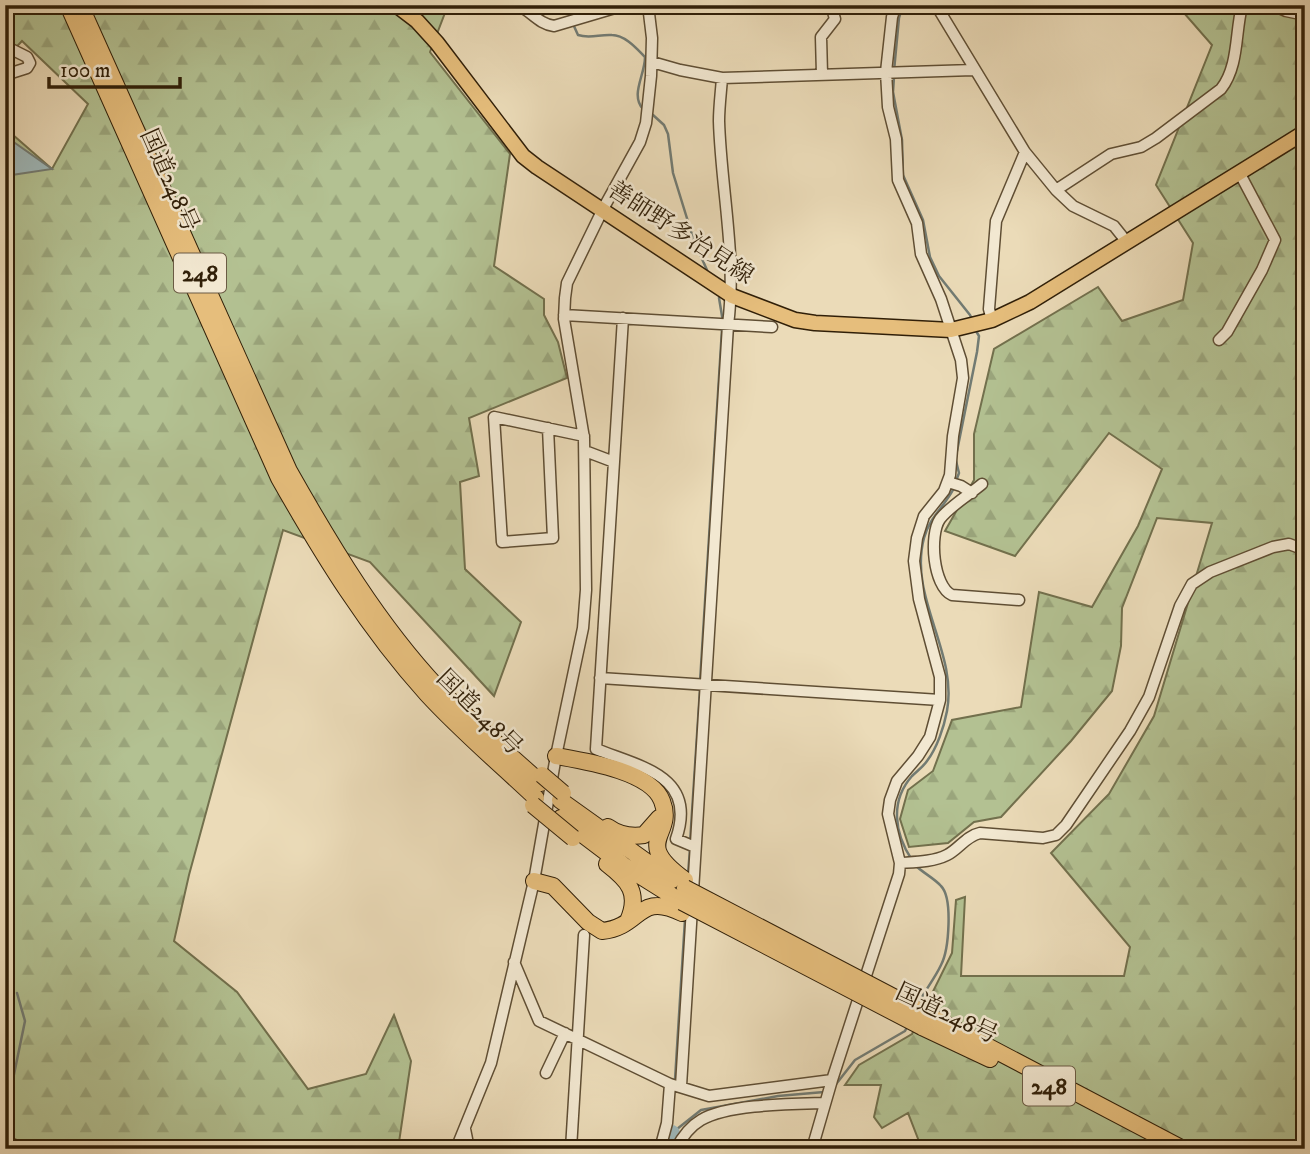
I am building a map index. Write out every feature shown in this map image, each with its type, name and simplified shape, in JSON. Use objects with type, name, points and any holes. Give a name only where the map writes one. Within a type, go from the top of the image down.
[{"type":"highway","points":[[62,5],[94,66]]},
{"type":"highway","name":"国道248号","points":[[68,5],[273,466],[344,587],[427,694],[535,790],[561,797],[670,879],[684,896],[732,939],[925,1021]]},
{"type":"highway","name":"国道248号","points":[[80,5],[289,471],[354,580],[395,635],[445,694],[561,818],[623,865],[684,896],[706,899],[925,1021],[1178,1148]]},
{"type":"highway","points":[[534,881],[553,886],[588,922],[602,931],[627,923],[650,905],[684,896],[658,852],[656,842],[664,822],[664,810],[662,801],[651,786],[593,763],[556,756]]},
{"type":"highway","points":[[535,790],[573,838],[618,873],[633,890],[634,901],[627,923]]},
{"type":"highway","points":[[561,797],[615,833],[634,837],[644,835],[652,829],[664,810]]},
{"type":"main road","name":"善師野多治見線","points":[[396,5],[417,21],[523,156],[537,167],[732,296],[777,314],[815,323],[951,330],[980,323],[1030,302],[1305,132]]},
{"type":"street","points":[[5,13],[6,5]]},
{"type":"street","points":[[456,5],[478,5]]},
{"type":"street","points":[[518,5],[529,10],[543,24],[554,26],[625,5]]},
{"type":"street","points":[[456,1149],[491,1063],[534,881],[556,756],[583,628],[586,590],[585,451],[564,315],[567,283],[640,142],[646,123],[652,62],[648,5]]},
{"type":"street","points":[[822,74],[821,37],[835,19],[831,5]]},
{"type":"street","points":[[813,1149],[832,1080],[904,863],[888,814],[890,800],[897,780],[930,737],[940,700],[940,677],[919,599],[915,570],[917,538],[926,513],[953,483],[953,436],[963,378],[961,360],[942,299],[921,254],[917,223],[898,180],[896,139],[888,107],[892,17],[896,5]]},
{"type":"street","points":[[936,5],[1025,152],[1056,190],[1085,214],[1114,226],[1126,241]]},
{"type":"street","points":[[1056,190],[1111,154],[1141,147],[1156,138],[1221,89],[1227,82],[1235,54],[1242,6],[1246,5]]},
{"type":"street","points":[[1273,5],[1305,15]]},
{"type":"street","points":[[5,46],[27,57],[30,63],[27,68],[5,75]]},
{"type":"street","points":[[652,62],[680,71],[722,78],[973,69]]},
{"type":"street","points":[[660,1149],[676,1085],[695,847],[732,296],[732,253],[719,117],[722,78]]},
{"type":"street","points":[[980,323],[989,309],[996,220],[1025,152]]},
{"type":"street","points":[[1219,340],[1227,332],[1262,270],[1275,240],[1239,172]]},
{"type":"street","points":[[564,315],[772,327]]},
{"type":"street","points":[[623,318],[596,749],[662,775],[675,789],[680,803],[681,824],[676,839],[695,847]]},
{"type":"street","points":[[548,428],[553,538],[502,542],[494,417],[548,428],[584,436]]},
{"type":"street","points":[[585,451],[614,462]]},
{"type":"street","points":[[953,483],[972,493]]},
{"type":"street","points":[[982,484],[939,521],[935,540],[935,572],[946,592],[1018,600]]},
{"type":"street","points":[[926,513],[939,521]]},
{"type":"street","points":[[904,863],[937,859],[949,854],[972,835],[980,833],[1042,838],[1061,831],[1094,786],[1149,697],[1187,590],[1210,572],[1273,547],[1289,544],[1305,550]]},
{"type":"street","points":[[600,678],[706,687],[940,700]]},
{"type":"street","points":[[572,1149],[584,935]]},
{"type":"street","points":[[514,962],[539,1021],[676,1085],[715,1097],[832,1080]]},
{"type":"street","points":[[546,1073],[565,1033]]},
{"type":"street","points":[[676,1149],[685,1132],[715,1114],[827,1099]]},
{"type":"street","points":[[465,1129],[469,1149]]},
{"type":"street","points":[[5,1141],[24,1149]]},
{"type":"green space","points":[[5,5],[448,5],[430,52],[510,154],[494,266],[544,299],[544,315],[558,342],[567,378],[469,418],[479,476],[460,482],[465,569],[521,622],[494,696],[370,562],[283,530],[189,875],[174,941],[237,992],[308,1089],[366,1074],[394,1015],[411,1061],[398,1149],[5,1149],[5,128],[52,169],[88,104],[22,41],[5,59]]},
{"type":"green space","points":[[1177,5],[1305,5],[1305,1149],[922,1149],[908,1113],[882,1128],[874,1117],[881,1085],[845,1085],[859,1065],[912,1034],[952,953],[956,900],[965,897],[961,976],[1124,976],[1130,947],[1051,853],[1109,794],[1154,716],[1212,523],[1157,518],[1122,608],[1121,646],[1112,691],[1071,741],[1001,817],[974,822],[948,843],[909,847],[900,819],[908,790],[933,771],[952,720],[1021,707],[1039,592],[1092,607],[1138,526],[1162,469],[1109,433],[1015,556],[945,531],[974,480],[974,434],[994,349],[1098,287],[1122,321],[1183,300],[1193,243],[1156,185],[1212,45]]},
{"type":"water","points":[[5,136],[52,169],[5,176]]},
{"type":"waterway","points":[[573,5],[573,17]]},
{"type":"waterway","points":[[894,71],[899,18],[903,5]]},
{"type":"waterway","points":[[573,24],[578,35],[622,37],[645,57],[638,91],[639,103],[643,109]]},
{"type":"waterway","points":[[894,77],[893,92],[902,140],[903,175],[923,220],[930,257],[939,276],[973,321]]},
{"type":"waterway","points":[[653,115],[664,125],[668,134],[673,173],[694,241],[707,270]]},
{"type":"waterway","points":[[719,298],[723,322]]},
{"type":"waterway","points":[[700,682],[722,329]]},
{"type":"waterway","points":[[957,451],[977,352],[979,336],[976,331]]},
{"type":"waterway","points":[[956,461],[959,473],[956,481]]},
{"type":"waterway","points":[[912,860],[898,828],[900,796],[937,744],[946,717],[949,689],[946,667],[922,582],[921,560],[926,531],[954,488]]},
{"type":"waterway","points":[[690,843],[700,689]]},
{"type":"waterway","points":[[688,874],[690,849]]},
{"type":"waterway","points":[[915,865],[941,886],[945,892],[948,912],[948,937],[944,958],[919,1002]]},
{"type":"waterway","points":[[675,1080],[685,919]]},
{"type":"waterway","points":[[5,1118],[25,1021],[17,993]]},
{"type":"waterway","points":[[833,1088],[855,1060],[905,1031],[907,1027]]},
{"type":"waterway","points":[[672,1133],[701,1110],[778,1096],[824,1092]]},
{"type":"waterway","points":[[666,1149],[672,1133]]}]
